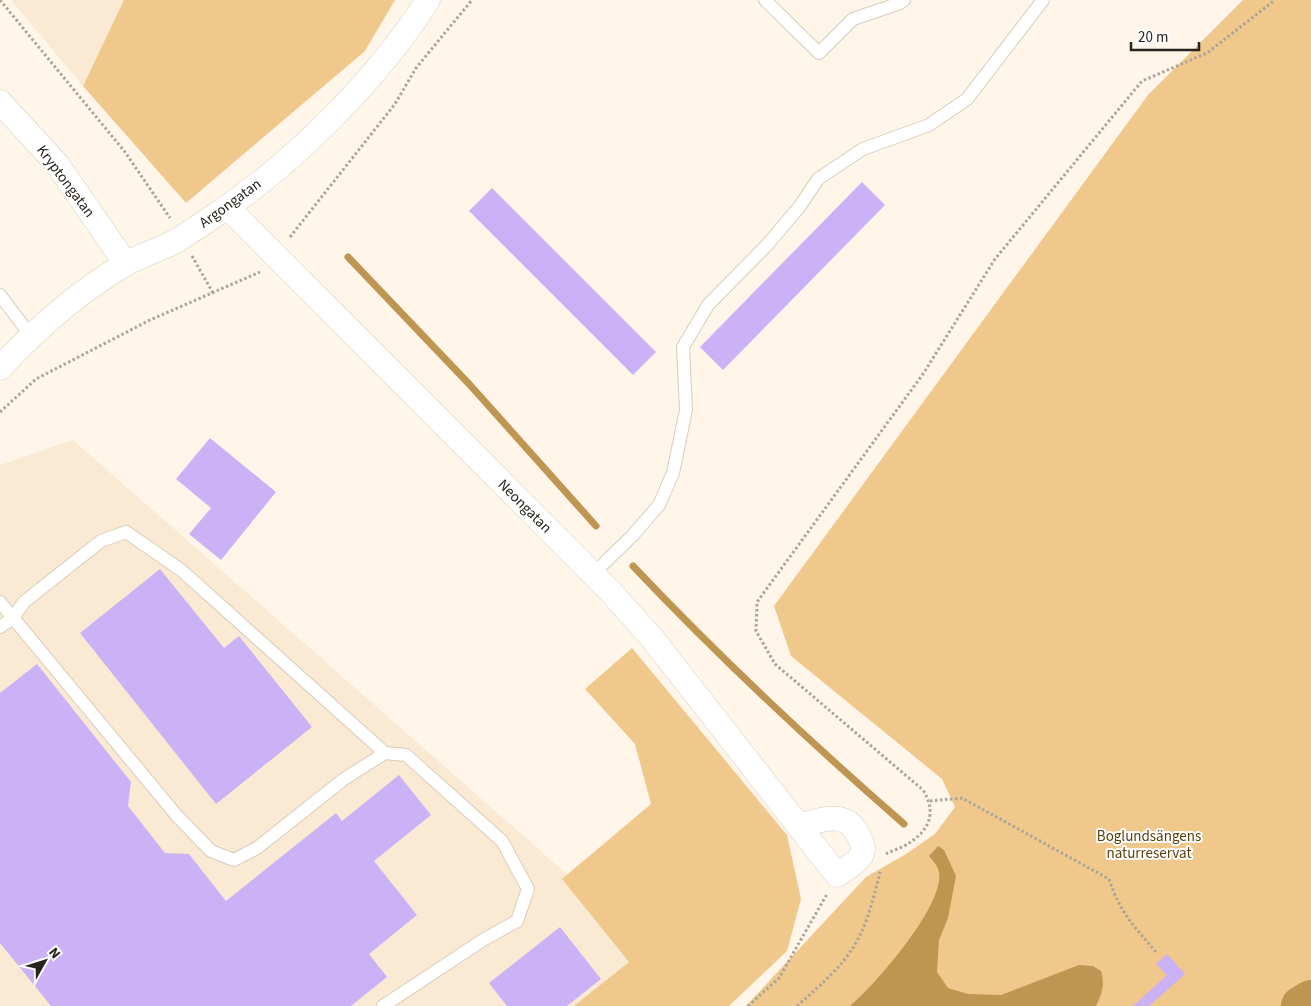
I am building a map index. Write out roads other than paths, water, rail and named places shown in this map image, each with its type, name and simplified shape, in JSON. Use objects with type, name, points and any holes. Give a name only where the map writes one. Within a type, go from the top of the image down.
[{"type":"street","name":"Argongatan","points":[[0,368],[31,336],[87,289],[126,264],[175,241],[227,207],[291,156],[356,92],[392,50],[428,0]]},
{"type":"street","name":"Kryptongatan","points":[[0,102],[57,164],[126,264]]},
{"type":"street","name":"Neongatan","points":[[227,207],[592,574],[652,638],[798,826],[837,875],[861,856],[863,847],[857,832],[847,822],[827,817],[798,826]]},
{"type":"lane","points":[[765,0],[819,53],[853,19],[904,0]]},
{"type":"lane","points":[[592,574],[633,535],[659,505],[673,474],[686,410],[683,346],[708,305],[767,245],[800,206],[818,179],[863,149],[929,125],[967,98],[1043,0]]},
{"type":"lane","points":[[0,295],[31,336]]},
{"type":"lane","points":[[0,627],[13,618],[24,602],[101,541],[126,532],[180,570],[385,754]]},
{"type":"lane","points":[[0,602],[177,816],[212,851],[234,860],[257,848],[344,779],[385,754],[406,754],[502,840],[528,889],[517,921],[483,940],[383,1006]]},
{"type":"waterway","points":[[348,257],[470,385],[596,526]]},
{"type":"waterway","points":[[633,566],[698,633],[766,698],[904,824]]},
{"type":"waterway","points":[[1301,1006],[1311,1000]]},
{"type":"park label","name":"Boglundsängens naturreservat","points":[[1149,844]]}]
